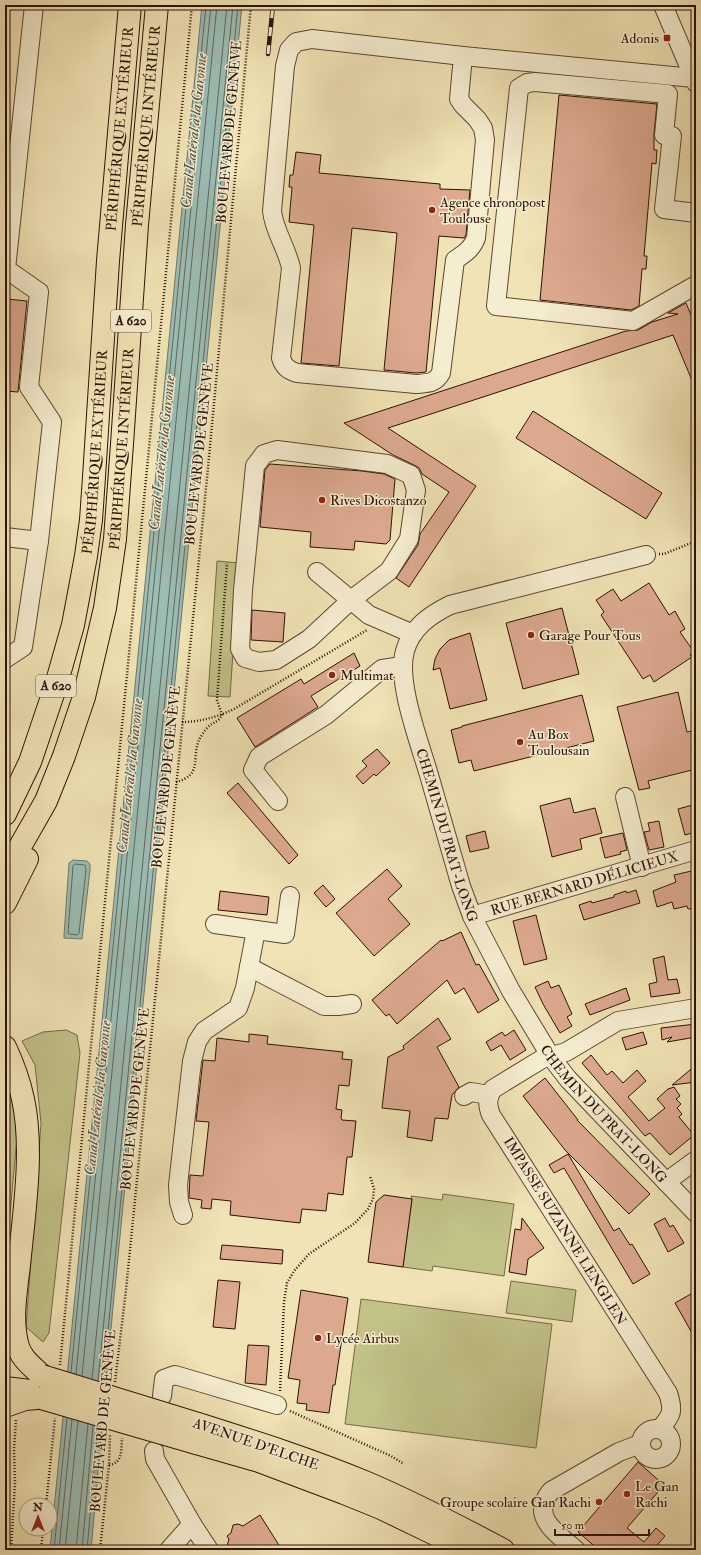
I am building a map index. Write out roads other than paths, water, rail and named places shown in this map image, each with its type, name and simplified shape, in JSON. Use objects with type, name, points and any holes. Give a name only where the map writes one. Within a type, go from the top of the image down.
[{"type":"highway","name":"PÉRIPHÉRIQUE EXTÉRIEUR","points":[[6,812],[30,762],[56,684],[72,625],[86,556],[94,484],[108,261],[130,5]]},
{"type":"highway","name":"PÉRIPHÉRIQUE INTÉRIEUR","points":[[5,873],[46,801],[64,756],[84,697],[104,608],[115,539],[137,217],[157,5]]},
{"type":"highway","points":[[5,903],[31,852],[46,801]]},
{"type":"highway","points":[[5,1047],[19,1080],[27,1121],[26,1191],[14,1316],[17,1344],[22,1358],[51,1374]]},
{"type":"highway","name":"AVENUE D'ELCHE","points":[[5,1355],[18,1368],[30,1375],[51,1374],[259,1461],[344,1493],[402,1518],[465,1550]]},
{"type":"highway","name":"AVENUE D'ELCHE","points":[[5,1388],[30,1391],[49,1404],[197,1434],[257,1443],[366,1483],[458,1526],[503,1550]]},
{"type":"highway","points":[[10,1411],[25,1399],[49,1404]]},
{"type":"street","points":[[5,659],[23,647],[39,541],[52,422],[29,387],[39,292],[6,269],[9,208],[34,5]]},
{"type":"street","points":[[463,56],[460,99],[463,105],[477,119],[483,128],[486,140],[476,238],[473,245],[455,260],[441,373],[438,380],[430,383],[416,384],[297,372],[290,370],[284,366],[281,358],[291,268],[289,256],[273,220],[272,210],[285,66],[289,50],[296,42],[312,39],[695,81],[662,5]]},
{"type":"street","points":[[696,213],[664,210],[672,136],[664,135],[668,94],[535,82],[527,83],[519,88],[496,306],[633,321],[696,284]]},
{"type":"street","points":[[277,450],[387,464],[411,475],[416,490],[409,539],[389,571],[351,600],[309,639],[276,660],[259,662],[245,658],[240,649],[243,590],[256,466],[264,454],[277,450]]},
{"type":"street","points":[[5,537],[39,541]]},
{"type":"street","name":"CHEMIN DU PRAT-LONG","points":[[646,555],[450,605],[434,613],[423,621],[407,644],[402,666],[407,701],[441,821],[472,916],[511,991],[551,1057],[568,1079],[592,1106],[696,1213]]},
{"type":"street","points":[[317,572],[369,615],[413,634]]},
{"type":"street","points":[[278,801],[253,770],[258,757],[326,715],[382,669],[402,666]]},
{"type":"street","points":[[625,797],[642,867]]},
{"type":"street","name":"RUE BERNARD DÉLICIEUX","points":[[472,916],[696,850]]},
{"type":"street","points":[[215,924],[286,934],[290,896]]},
{"type":"street","points":[[183,1215],[179,1202],[178,1185],[192,1061],[197,1042],[204,1031],[238,1008],[245,988],[256,930]]},
{"type":"street","points":[[249,967],[324,1006],[352,1004]]},
{"type":"street","points":[[464,1096],[471,1092],[489,1095],[493,1089],[542,1059],[566,1052],[618,1021],[696,1008]]},
{"type":"street","name":"IMPASSE SUZANNE LENGLEN","points":[[489,1095],[488,1105],[491,1115],[668,1393],[672,1406],[670,1418],[660,1429]]},
{"type":"street","points":[[666,1182],[696,1160]]},
{"type":"street","points":[[162,1396],[164,1379],[175,1375],[277,1405]]},
{"type":"street","points":[[651,1429],[660,1429],[669,1435],[671,1445],[667,1454],[663,1458],[653,1459],[648,1457],[641,1449],[640,1444],[643,1435],[651,1429]]},
{"type":"street","points":[[576,1550],[550,1527],[542,1510],[544,1499],[551,1491],[619,1452],[640,1444]]},
{"type":"street","points":[[154,1451],[155,1459],[192,1524],[209,1550]]},
{"type":"street","points":[[169,1550],[192,1524]]},
{"type":"water","name":"Canal Latéral à la Garonne","points":[[202,5],[242,5],[113,1307],[91,1550],[50,1550],[51,1537],[58,1537],[58,1497],[55,1497]]},
{"type":"water","points":[[73,860],[87,861],[90,864],[82,939],[64,938],[69,863]]},
{"type":"railway","points":[[268,54],[273,5]]},
{"type":"place","name":"Adonis","points":[[667,38]]},
{"type":"place","name":"Agence chronopost Toulouse","points":[[432,210]]},
{"type":"place","name":"Rives Dicostanzo","points":[[322,500]]},
{"type":"place","name":"Garage Pour Tous","points":[[531,635]]},
{"type":"place","name":"Multimat","points":[[332,675]]},
{"type":"place","name":"Au Box Toulousain","points":[[520,742]]},
{"type":"place","name":"Lycée Airbus","points":[[318,1338]]},
{"type":"place","name":"Le Gan Rachi","points":[[627,1494]]},
{"type":"place","name":"Groupe scolaire Gan Rachi","points":[[599,1502]]}]
